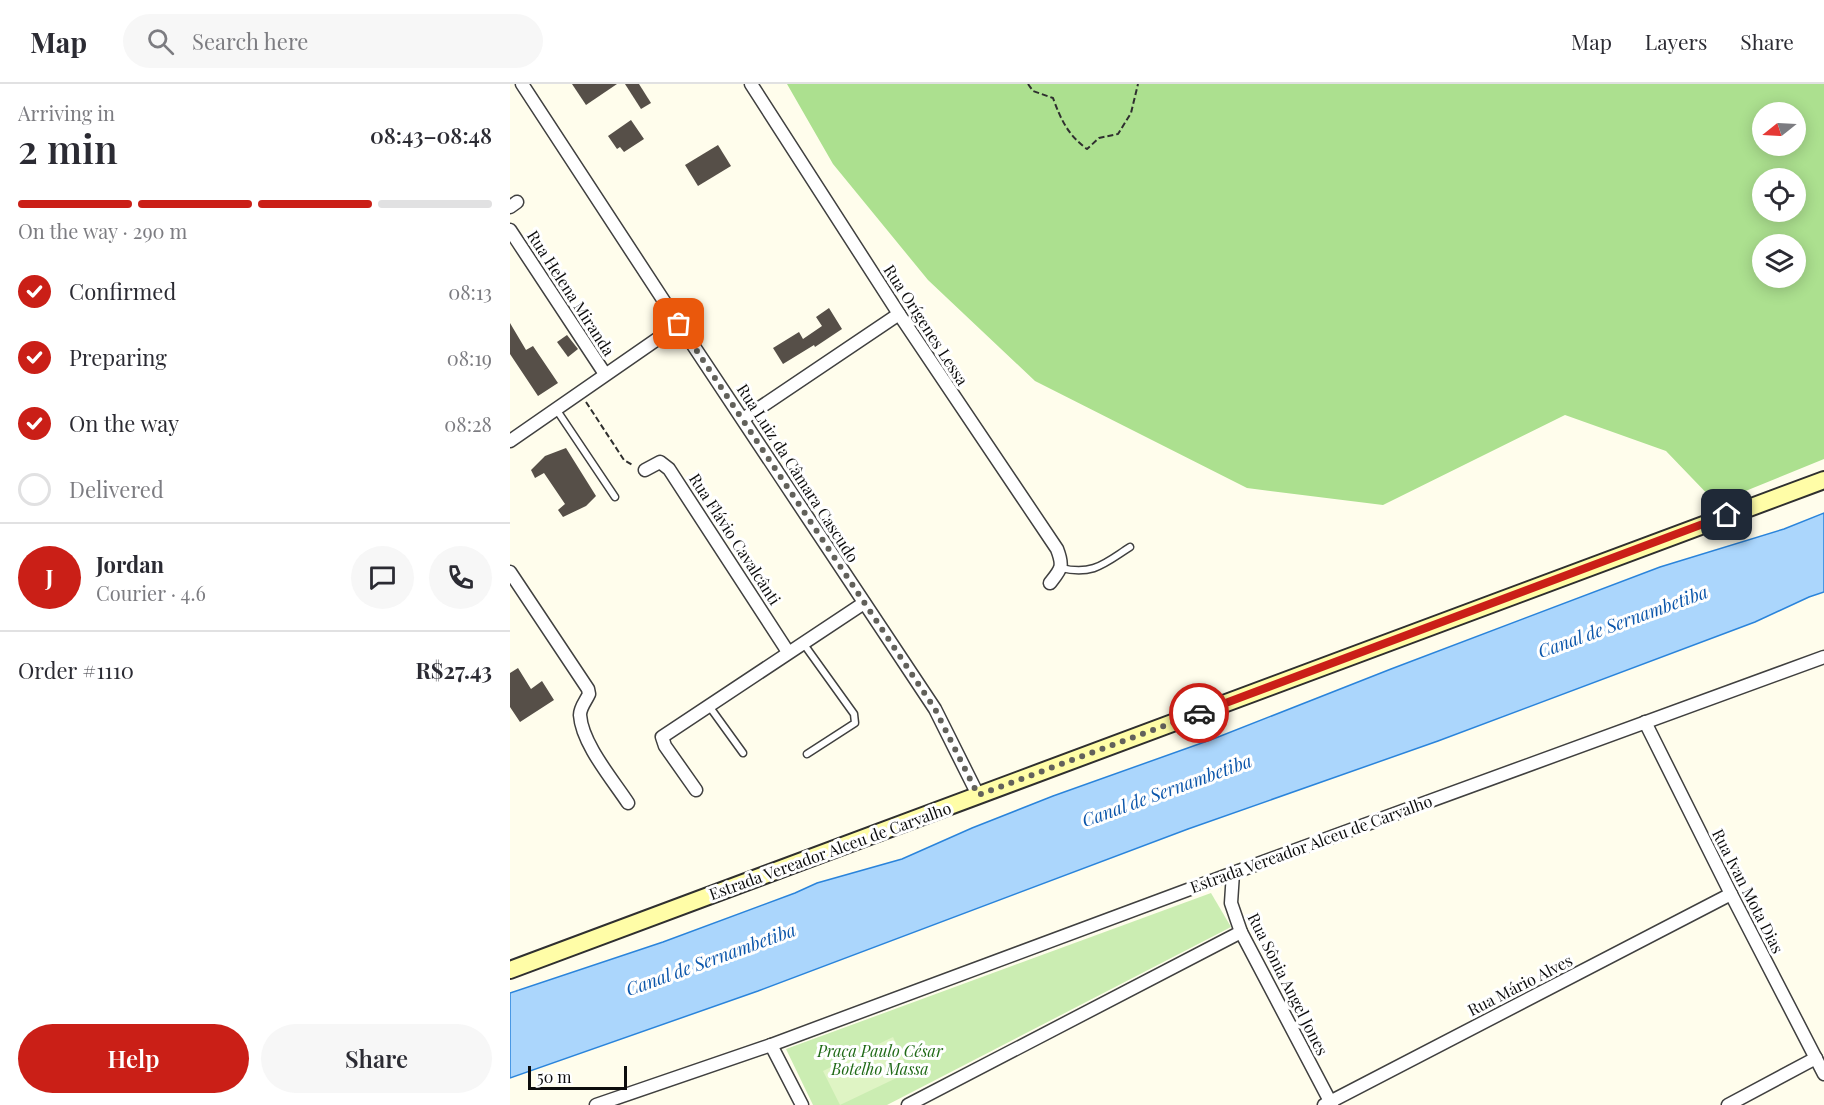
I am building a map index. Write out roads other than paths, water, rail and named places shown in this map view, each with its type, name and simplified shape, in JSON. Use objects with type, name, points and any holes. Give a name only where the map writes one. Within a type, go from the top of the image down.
[{"type":"street","name":"Rua Luiz da Câmara Cascudo","points":[[522,84],[935,709],[978,795]]},
{"type":"street","name":"Rua Orígenes Lessa","points":[[751,84],[898,314],[1057,549],[1061,568]]},
{"type":"street","name":"Rua Helena Miranda","points":[[510,230],[605,374]]},
{"type":"street","points":[[743,419],[898,314]]},
{"type":"street","points":[[510,441],[679,324]]},
{"type":"street","name":"Rua Flávio Cavalcânti","points":[[645,470],[660,462],[669,469],[788,652]]},
{"type":"street","name":"Estrada Vereador Alceu de Carvalho","points":[[510,970],[1824,480]]},
{"type":"street","points":[[1050,583],[1061,568]]},
{"type":"street","points":[[510,572],[588,689],[589,693],[582,704],[580,716],[585,732],[596,755],[628,803]]},
{"type":"street","points":[[696,790],[665,746],[662,737],[864,603]]},
{"type":"street","name":"Estrada Vereador Alceu de Carvalho","points":[[596,1105],[771,1045],[1824,657]]},
{"type":"street","name":"Rua Ivan Mota Dias","points":[[1645,722],[1824,1074]]},
{"type":"street","name":"Rua Sônia Angel Jones","points":[[1233,873],[1231,903],[1240,932],[1329,1104]]},
{"type":"street","name":"Rua Mário Alves","points":[[1329,1104],[1731,894]]},
{"type":"street","points":[[908,1105],[1240,932]]},
{"type":"street","points":[[771,1045],[802,1105]]},
{"type":"street","points":[[1728,1105],[1816,1058]]},
{"type":"lane","points":[[556,409],[615,497]]},
{"type":"lane","points":[[1061,568],[1071,571],[1095,569],[1130,546]]},
{"type":"lane","points":[[803,643],[856,719],[855,723],[807,754]]},
{"type":"lane","points":[[709,706],[743,753]]},
{"type":"water","name":"Canal de Sernambetiba","points":[[1824,513],[1824,592],[1755,622],[1438,741],[1188,829],[758,991],[510,1078],[510,993],[663,942],[817,883],[902,859],[1053,796],[1213,739],[1660,567],[1784,529]]},
{"type":"park label","name":"Praça Paulo César Botelho Massa","points":[[880,1060]]}]
